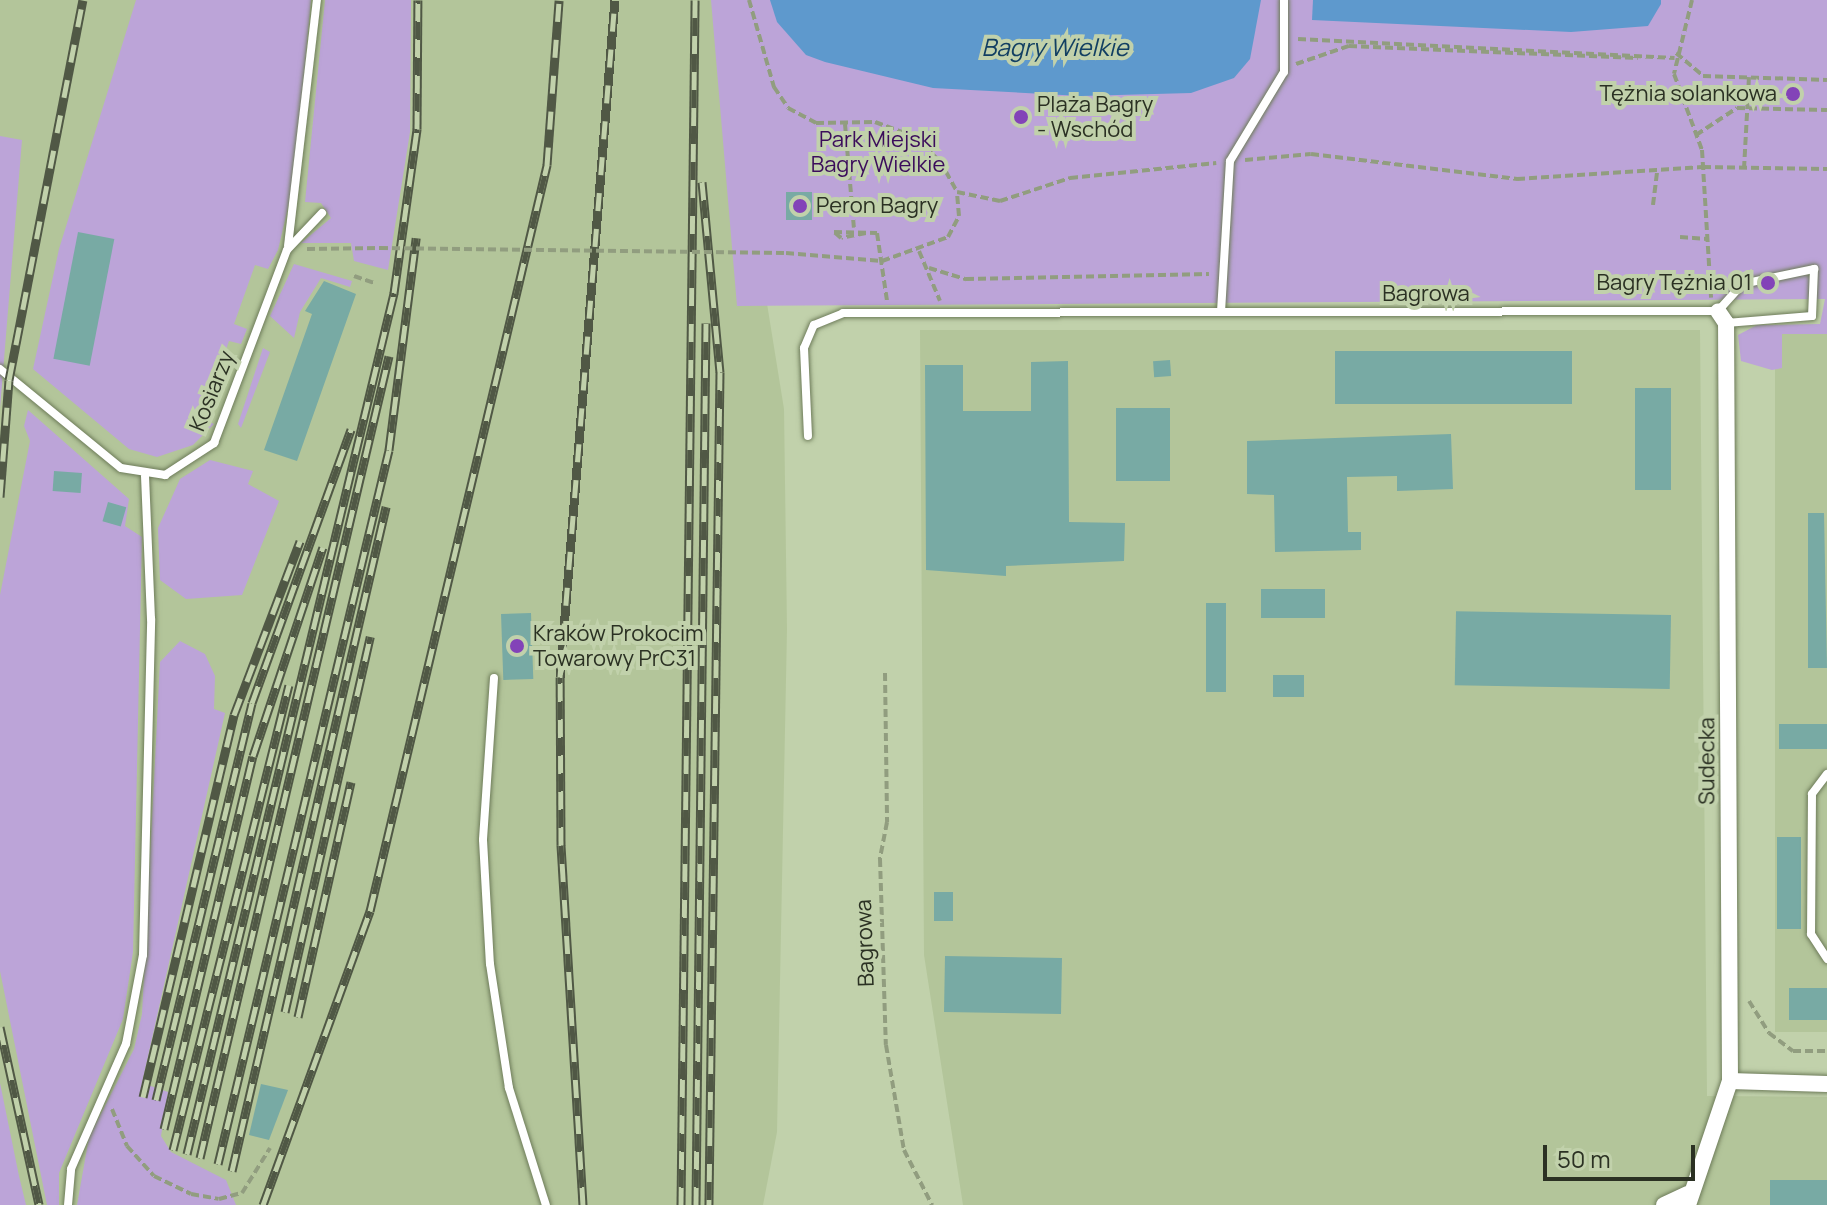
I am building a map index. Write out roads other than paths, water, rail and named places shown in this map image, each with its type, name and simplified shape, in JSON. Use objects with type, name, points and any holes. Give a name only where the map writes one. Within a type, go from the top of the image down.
[{"type":"street","name":"Sudecka","points":[[1688,1200],[1730,1081],[1722,317]]},
{"type":"street","points":[[1730,1081],[1827,1084]]},
{"type":"street","points":[[1664,1205],[1688,1200]]},
{"type":"lane","points":[[287,250],[317,0]]},
{"type":"lane","points":[[1221,312],[1230,161],[1284,72],[1284,0]]},
{"type":"lane","name":"Kosiarzy","points":[[145,476],[165,475],[214,443],[287,250],[322,213]]},
{"type":"lane","name":"Bagrowa","points":[[808,436],[803,360],[809,332],[843,313],[1221,312],[1722,317],[1812,316],[1814,269],[1742,284],[1722,317]]},
{"type":"lane","points":[[0,369],[121,468],[145,476],[151,619],[143,955],[126,1044],[71,1169],[68,1205]]},
{"type":"lane","points":[[494,678],[483,840],[490,964],[509,1088],[546,1205]]},
{"type":"lane","points":[[1827,774],[1812,794],[1811,934],[1827,959]]},
{"type":"water","name":"Bagry Wielkie","points":[[770,0],[1261,0],[1250,59],[1234,78],[1191,93],[1081,96],[933,88],[825,62],[806,55],[777,22]]},
{"type":"water","points":[[1313,0],[1661,0],[1661,4],[1648,26],[1571,32],[1312,20]]},
{"type":"railway","points":[[0,497],[9,380],[83,0]]},
{"type":"railway","points":[[187,1154],[394,293],[417,129],[418,0]]},
{"type":"railway","points":[[263,1205],[370,911],[547,165],[559,0]]},
{"type":"railway","points":[[583,1205],[561,845],[560,677],[615,0]]},
{"type":"railway","points":[[681,1205],[695,0]]},
{"type":"railway","points":[[702,182],[720,372],[709,1205]]},
{"type":"railway","points":[[218,1164],[389,450],[416,238]]},
{"type":"railway","points":[[696,1205],[706,323]]},
{"type":"railway","points":[[200,1158],[389,356]]},
{"type":"railway","points":[[156,1100],[252,703],[351,429]]},
{"type":"railway","points":[[232,1171],[386,507]]},
{"type":"railway","points":[[143,1097],[234,715],[300,541]]},
{"type":"railway","points":[[164,1129],[253,756],[323,547]]},
{"type":"railway","points":[[285,1012],[370,637]]},
{"type":"railway","points":[[173,1150],[289,685]]},
{"type":"railway","points":[[298,1017],[351,782]]},
{"type":"railway","points":[[0,1027],[39,1205]]},
{"type":"place","name":"Tężnia solankowa","points":[[1793,94]]},
{"type":"place","name":"Plaża Bagry - Wschód","points":[[1021,117]]},
{"type":"place","name":"Peron Bagry","points":[[800,206]]},
{"type":"place","name":"Bagry Tężnia 01","points":[[1768,283]]},
{"type":"place","name":"Kraków Prokocim Towarowy PrC31","points":[[517,646]]},
{"type":"park label","name":"Park Miejski Bagry Wielkie","points":[[878,152]]}]
